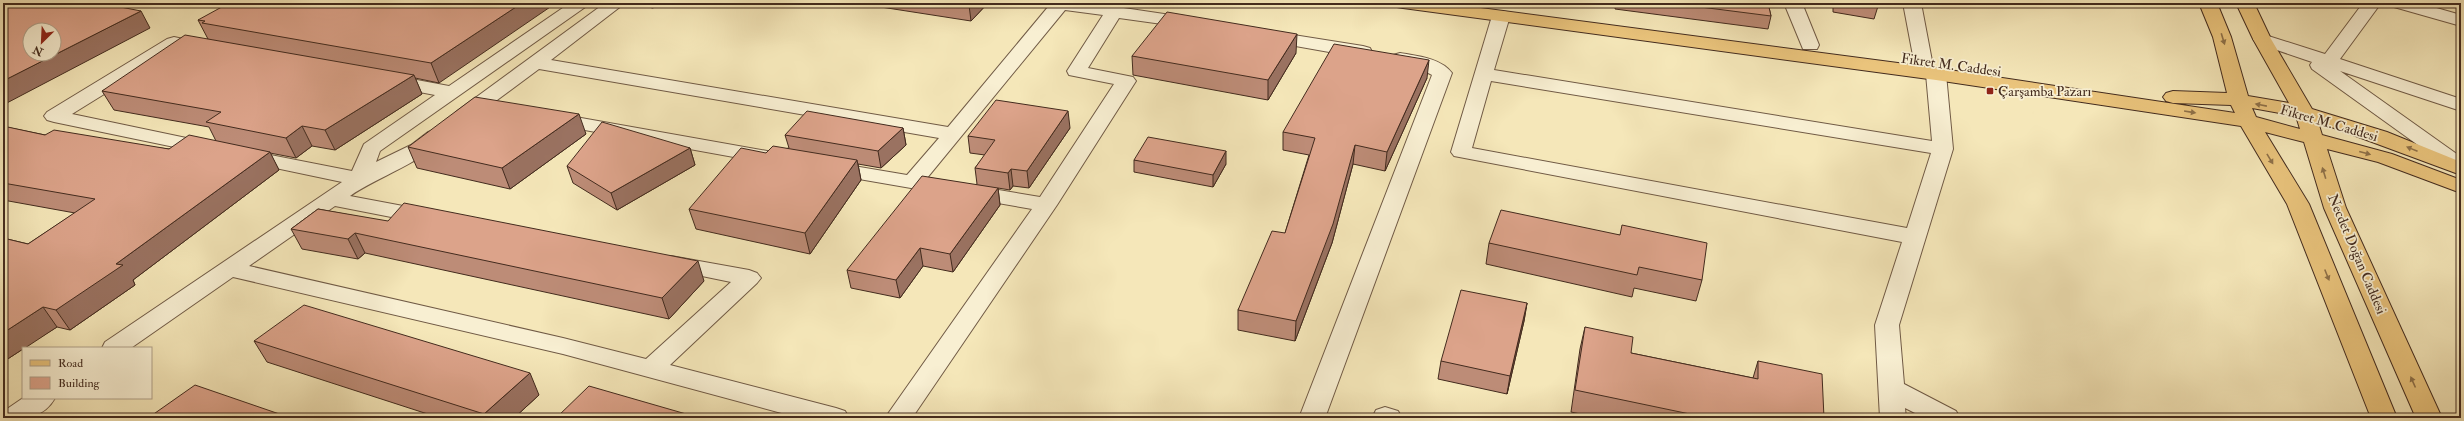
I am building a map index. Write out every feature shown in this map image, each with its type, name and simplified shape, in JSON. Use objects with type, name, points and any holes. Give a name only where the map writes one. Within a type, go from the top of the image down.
[{"type":"main road","points":[[1403,3],[1930,68],[2248,121],[2385,158],[2461,187]]},
{"type":"main road","name":"Fikret M. Caddesi","points":[[1479,3],[1810,45],[1930,68],[2161,96],[2238,100],[2305,113],[2403,146],[2461,168]]},
{"type":"main road","points":[[2208,3],[2222,36],[2238,100],[2248,121],[2298,204],[2384,418]]},
{"type":"main road","name":"Necdet Doğan Caddesi","points":[[2245,3],[2262,39],[2305,113],[2335,208],[2429,418]]},
{"type":"street","points":[[360,179],[371,148],[582,3]]},
{"type":"street","points":[[115,347],[360,179],[418,149],[616,3]]},
{"type":"street","points":[[912,183],[1058,3],[1213,27]]},
{"type":"street","points":[[1793,3],[1810,45]]},
{"type":"street","points":[[1893,418],[1887,325],[1943,149],[1930,68],[1912,3]]},
{"type":"street","points":[[2329,61],[2372,3]]},
{"type":"street","points":[[2400,3],[2461,21]]},
{"type":"street","points":[[898,418],[1046,205],[1126,81],[1076,71],[1114,11]]},
{"type":"street","points":[[1501,16],[1461,152],[1915,236]]},
{"type":"street","points":[[1252,34],[1422,62],[1442,73],[1312,418]]},
{"type":"street","points":[[2262,39],[2461,105]]},
{"type":"street","points":[[213,50],[174,43],[54,116],[360,179]]},
{"type":"street","points":[[2301,52],[2461,168]]},
{"type":"street","points":[[536,63],[953,134]]},
{"type":"street","points":[[1483,74],[1943,149]]},
{"type":"street","points":[[375,78],[452,92]]},
{"type":"street","points":[[478,105],[502,109]]},
{"type":"street","points":[[533,115],[783,160]]},
{"type":"street","points":[[812,165],[1046,205]]},
{"type":"street","points":[[332,199],[448,221]]},
{"type":"street","points":[[648,259],[749,278],[651,369]]},
{"type":"street","points":[[229,269],[563,346],[836,418]]},
{"type":"street","points":[[1891,389],[1947,418]]},
{"type":"street","points":[[12,418],[40,399]]},
{"type":"building","points":[[3,3],[100,3],[141,11],[62,51],[62,22],[22,22],[22,62],[40,62],[3,81],[3,48],[7,46],[3,45]]},
{"type":"building","points":[[229,3],[406,3],[429,7],[435,3],[522,3],[431,63],[202,23],[205,21],[198,20]]},
{"type":"building","points":[[954,3],[971,3],[969,5]]},
{"type":"building","points":[[1669,3],[1768,3],[1771,16]]},
{"type":"building","points":[[1167,12],[1297,34],[1268,80],[1132,56]]},
{"type":"building","points":[[185,35],[414,75],[325,130],[302,126],[286,138],[206,122],[221,112],[102,91]]},
{"type":"building","points":[[1334,44],[1429,60],[1387,152],[1355,145],[1333,224],[1296,321],[1238,310],[1272,231],[1285,233],[1315,138],[1283,132]]},
{"type":"building","points":[[475,97],[579,114],[502,168],[408,147]]},
{"type":"building","points":[[996,100],[1068,111],[1027,171],[1011,169],[1008,173],[975,168],[995,140],[968,136]]},
{"type":"building","points":[[807,111],[903,128],[878,151],[785,135]]},
{"type":"building","points":[[602,122],[690,148],[611,193],[567,166]]},
{"type":"building","points":[[3,126],[45,135],[54,130],[169,149],[189,135],[270,152],[116,264],[123,265],[56,310],[43,307],[3,333],[3,311],[5,307],[3,306],[3,238],[28,244],[95,199],[3,183]]},
{"type":"building","points":[[1148,137],[1226,151],[1213,175],[1134,160]]},
{"type":"building","points":[[773,146],[857,160],[805,233],[689,209],[741,148],[766,153]]},
{"type":"building","points":[[922,176],[998,188],[950,254],[920,248],[896,280],[847,270]]},
{"type":"building","points":[[404,203],[698,261],[662,298],[355,233],[348,239],[291,229],[318,209],[388,221]]},
{"type":"building","points":[[1501,210],[1620,235],[1622,225],[1707,243],[1702,280],[1639,267],[1637,275],[1489,243]]},
{"type":"building","points":[[1461,290],[1527,303],[1510,376],[1441,361]]},
{"type":"building","points":[[304,305],[530,373],[484,414],[254,341]]},
{"type":"building","points":[[1585,327],[1633,337],[1631,353],[1758,379],[1758,361],[1822,374],[1824,418],[1709,418],[1575,390]]},
{"type":"building","points":[[195,385],[291,418],[148,418]]},
{"type":"building","points":[[589,386],[700,418],[556,418]]},
{"type":"place","name":"Çarşamba Pazarı","points":[[1990,91]]}]
